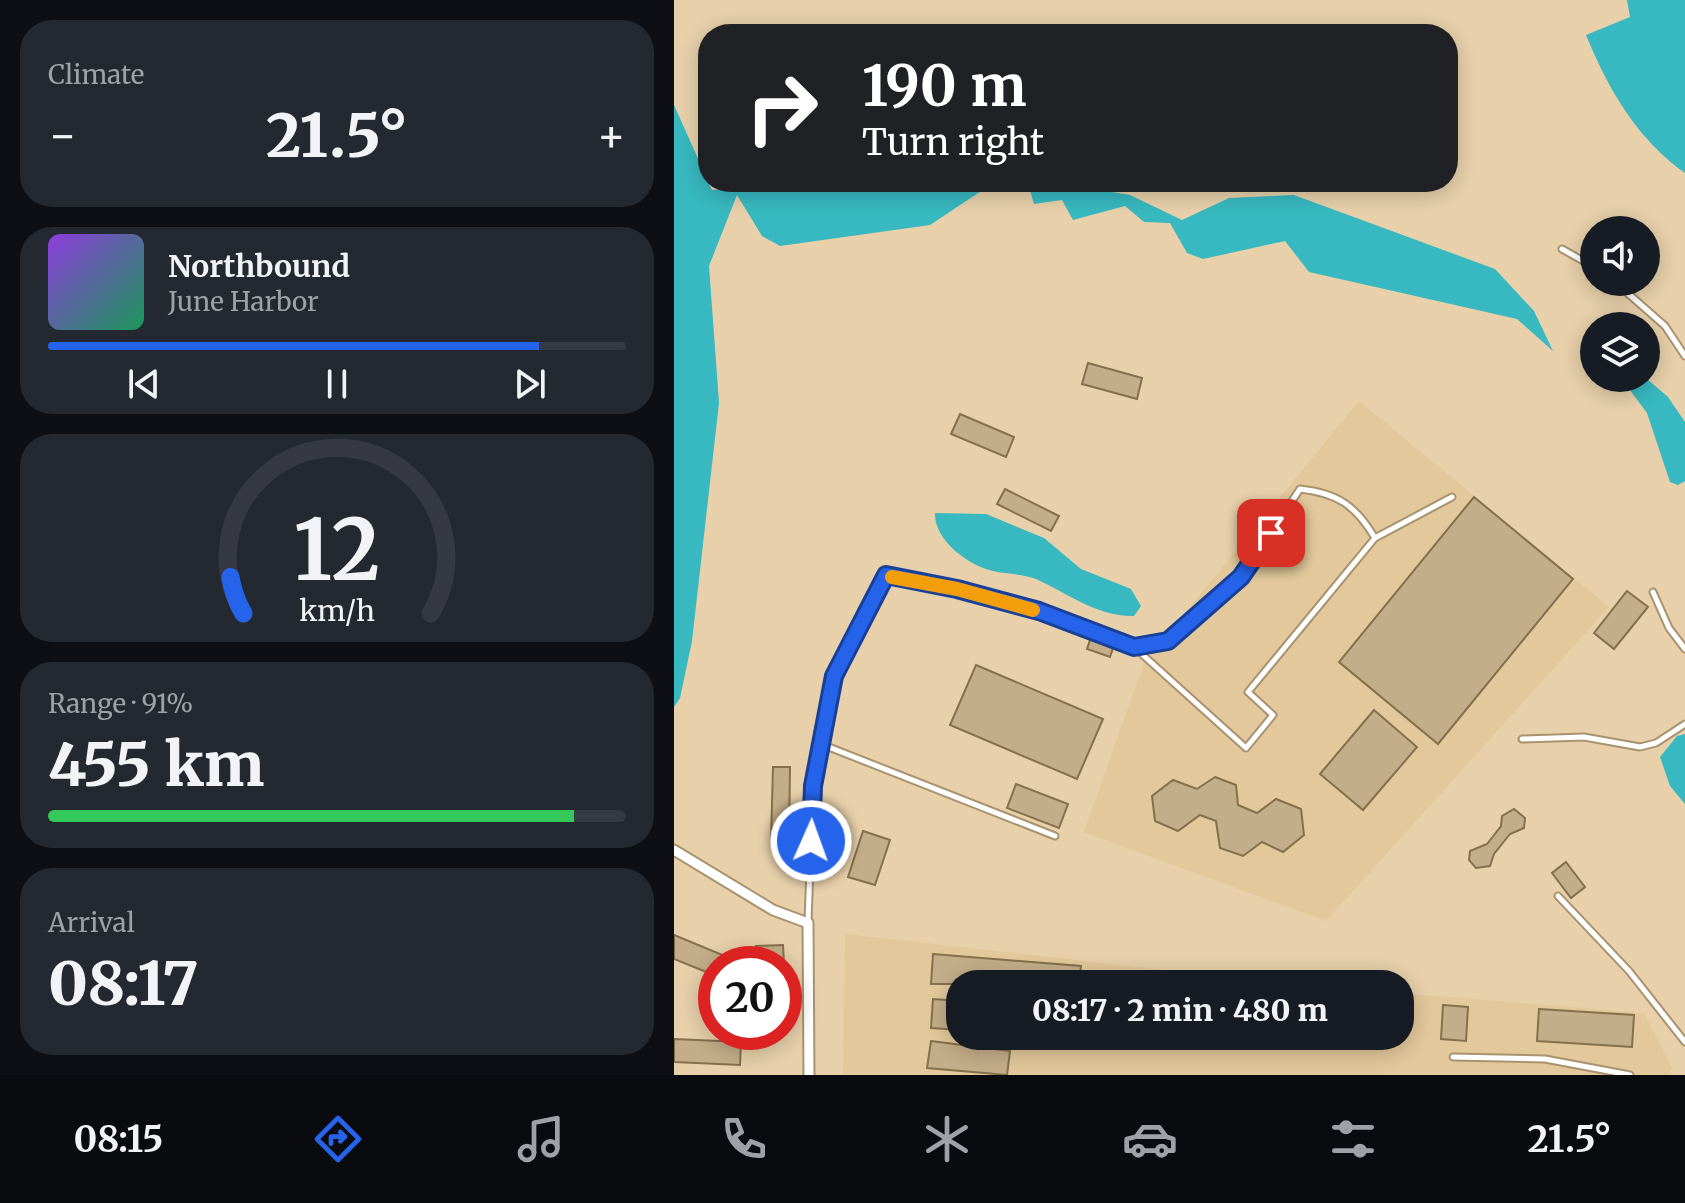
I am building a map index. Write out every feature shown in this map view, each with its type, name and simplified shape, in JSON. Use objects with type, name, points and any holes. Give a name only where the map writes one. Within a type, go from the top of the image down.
[{"type":"street","points":[[674,850],[773,910],[808,923],[809,1075]]},
{"type":"lane","points":[[1562,249],[1580,259]]},
{"type":"lane","points":[[1631,296],[1665,326],[1685,356]]},
{"type":"lane","points":[[1134,647],[1168,641],[1241,577],[1300,489],[1322,491],[1345,500],[1362,516],[1375,538]]},
{"type":"lane","points":[[808,923],[813,786],[834,676],[886,575],[957,589],[1039,611],[1134,647],[1246,748],[1273,715],[1248,692],[1375,538],[1452,497]]},
{"type":"lane","points":[[1653,592],[1669,628],[1685,649]]},
{"type":"lane","points":[[1522,739],[1584,737],[1640,747],[1656,743],[1685,724]]},
{"type":"lane","points":[[821,744],[1055,836]]},
{"type":"lane","points":[[1558,896],[1629,971],[1685,1042]]},
{"type":"lane","points":[[1453,1057],[1545,1059],[1630,1075]]},
{"type":"shaded area","points":[[1359,401],[1609,607],[1326,921],[1084,832],[1144,663]]},
{"type":"shaded area","points":[[845,934],[1165,970],[946,970],[946,1050],[1414,1050],[1414,994],[1644,1013],[1672,1068],[1670,1075],[843,1075]]},
{"type":"water","points":[[1627,0],[1685,0],[1685,173],[1638,129],[1604,75],[1586,35],[1630,17]]},
{"type":"water","points":[[674,105],[698,159],[698,192],[980,192],[930,225],[780,246],[762,236],[737,195],[709,266],[719,403],[692,641],[680,698],[674,707]]},
{"type":"water","points":[[1030,192],[1112,192],[1130,195],[1182,220],[1229,198],[1294,195],[1495,269],[1534,311],[1553,351],[1517,319],[1309,272],[1285,241],[1203,259],[1187,253],[1170,223],[1144,222],[1125,206],[1073,220],[1062,200],[1034,204]]},
{"type":"water","points":[[1660,390],[1685,422],[1685,481],[1678,485],[1670,482],[1647,413],[1631,392]]},
{"type":"water","points":[[935,513],[986,514],[1044,538],[1081,569],[1131,589],[1141,606],[1134,616],[1108,613],[1036,579],[983,568],[963,557],[946,542],[936,523]]},
{"type":"water","points":[[1685,734],[1685,804],[1670,786],[1660,757],[1677,736]]},
{"type":"building","points":[[1088,363],[1142,378],[1137,399],[1082,384]]},
{"type":"building","points":[[960,414],[1014,437],[1006,457],[951,434]]},
{"type":"building","points":[[1005,489],[1059,516],[1051,531],[997,504]]},
{"type":"building","points":[[1474,497],[1573,579],[1438,744],[1339,662]]},
{"type":"building","points":[[1627,591],[1648,607],[1614,649],[1594,633]]},
{"type":"building","points":[[1091,637],[1114,645],[1110,657],[1087,649]]},
{"type":"building","points":[[976,665],[1103,719],[1077,779],[950,725]]},
{"type":"building","points":[[1374,710],[1417,747],[1363,810],[1320,774]]},
{"type":"building","points":[[773,767],[790,767],[789,840],[771,840]]},
{"type":"building","points":[[1215,777],[1236,785],[1238,805],[1257,813],[1276,799],[1301,809],[1304,835],[1283,852],[1262,842],[1243,856],[1220,848],[1216,821],[1200,815],[1178,831],[1155,821],[1152,796],[1173,780],[1197,789]]},
{"type":"building","points":[[1016,784],[1068,804],[1059,828],[1007,808]]},
{"type":"building","points":[[1514,809],[1525,818],[1524,828],[1510,834],[1494,854],[1490,866],[1476,868],[1469,860],[1470,851],[1487,844],[1501,826],[1502,816]]},
{"type":"building","points":[[863,831],[890,840],[875,885],[848,877]]},
{"type":"building","points":[[1566,862],[1585,887],[1571,898],[1552,873]]},
{"type":"building","points":[[674,935],[701,946],[698,946],[698,969],[674,959]]},
{"type":"building","points":[[933,954],[1081,966],[1081,970],[946,970],[946,984],[931,984]]},
{"type":"building","points":[[933,999],[946,1000],[946,1029],[931,1028]]},
{"type":"building","points":[[1443,1005],[1468,1007],[1466,1041],[1441,1039]]},
{"type":"building","points":[[1539,1009],[1634,1015],[1632,1047],[1537,1041]]},
{"type":"building","points":[[674,1039],[698,1040],[698,1050],[741,1050],[740,1065],[674,1062]]},
{"type":"building","points":[[931,1041],[946,1043],[946,1050],[1010,1051],[1007,1075],[927,1068]]},
{"type":"slow traffic","points":[[892,577],[957,589],[1033,610]]},
{"type":"route","points":[[811,841],[813,786],[834,676],[886,575],[957,589],[1039,611],[1134,647],[1168,641],[1241,577],[1271,533]]}]
